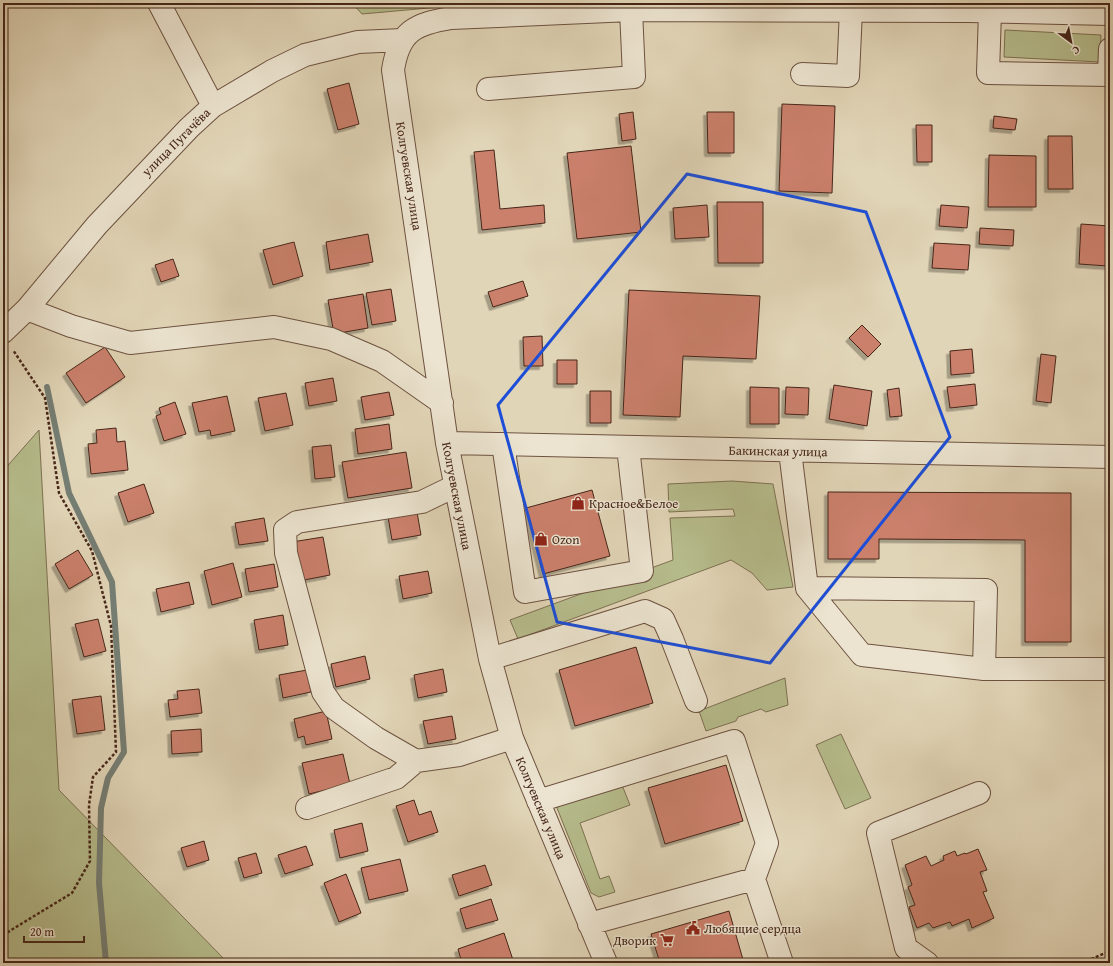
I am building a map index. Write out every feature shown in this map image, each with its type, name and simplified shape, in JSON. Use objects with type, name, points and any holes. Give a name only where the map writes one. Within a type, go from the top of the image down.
[{"type":"street","points":[[159,3],[213,106]]},
{"type":"street","points":[[983,9],[988,73],[1109,75],[1110,49]]},
{"type":"street","points":[[488,89],[634,77],[632,10],[983,9],[1110,14]]},
{"type":"street","name":"Колгуевская улица","points":[[606,963],[512,738],[490,659],[454,486],[393,70],[395,54],[403,40],[413,29],[426,22],[451,18],[632,10]]},
{"type":"street","points":[[802,74],[848,76],[851,10]]},
{"type":"street","name":"улица Пугачёва","points":[[7,339],[27,309],[97,225],[189,128],[213,106],[272,71],[305,55],[358,42],[403,40]]},
{"type":"street","points":[[27,309],[71,326],[130,343],[274,327],[331,339],[382,361],[442,403]]},
{"type":"street","name":"Бакинская улица","points":[[447,443],[790,452],[1110,457]]},
{"type":"street","points":[[503,444],[525,592],[642,570],[628,447]]},
{"type":"street","points":[[790,452],[807,588],[862,655],[984,669],[1110,669]]},
{"type":"street","points":[[416,761],[376,738],[334,708],[323,692],[286,553],[285,530],[297,522],[422,502],[454,486]]},
{"type":"street","points":[[807,588],[986,590],[984,669]]},
{"type":"street","points":[[490,659],[645,610],[663,619],[696,700]]},
{"type":"street","points":[[307,808],[396,778],[416,761],[459,755],[512,738]]},
{"type":"street","points":[[538,801],[734,740],[767,843],[754,879],[782,963]]},
{"type":"street","points":[[927,963],[906,948],[878,833],[979,793]]},
{"type":"street","points":[[589,924],[754,879]]},
{"type":"path","points":[[3,935],[72,893],[90,861],[89,805],[93,777],[116,752],[111,626],[92,551],[59,493],[45,398],[7,339]]},
{"type":"path","points":[[1082,963],[1110,952]]},
{"type":"highlighted area","points":[[687,174],[866,212],[950,437],[770,663],[557,622],[498,405]]},
{"type":"green space","points":[[352,3],[485,3],[362,14]]},
{"type":"green space","points":[[1005,30],[1101,35],[1100,62],[1004,57]]},
{"type":"green space","points":[[39,430],[59,790],[228,963],[3,963],[3,471]]},
{"type":"green space","points":[[732,481],[773,484],[793,587],[767,590],[752,573],[731,560],[518,639],[510,620],[673,560],[670,518],[735,516],[733,509],[669,512],[668,484]]},
{"type":"green space","points":[[785,678],[788,705],[766,712],[761,709],[738,717],[736,721],[706,731],[699,711]]},
{"type":"green space","points":[[841,734],[871,798],[845,809],[816,745]]},
{"type":"green space","points":[[620,780],[630,805],[580,823],[600,879],[609,876],[615,892],[599,897],[591,893],[557,808],[566,800]]},
{"type":"building","points":[[349,83],[359,124],[338,130],[327,89]]},
{"type":"building","points":[[782,104],[835,106],[832,193],[779,191]]},
{"type":"building","points":[[633,112],[636,139],[622,141],[619,114]]},
{"type":"building","points":[[707,112],[734,112],[734,153],[708,153]]},
{"type":"building","points":[[994,116],[1017,119],[1015,130],[993,128]]},
{"type":"building","points":[[916,125],[932,125],[932,162],[917,162]]},
{"type":"building","points":[[1048,136],[1072,136],[1073,189],[1048,189]]},
{"type":"building","points":[[631,146],[641,232],[577,239],[567,153]]},
{"type":"building","points":[[494,150],[500,209],[544,205],[545,223],[482,230],[474,152]]},
{"type":"building","points":[[989,155],[1036,156],[1036,207],[988,207]]},
{"type":"building","points":[[717,202],[763,202],[763,263],[718,263]]},
{"type":"building","points":[[707,205],[709,237],[675,239],[673,208]]},
{"type":"building","points":[[941,205],[969,207],[967,228],[939,226]]},
{"type":"building","points":[[1081,224],[1110,226],[1108,266],[1079,264]]},
{"type":"building","points":[[980,228],[1014,230],[1013,246],[979,244]]},
{"type":"building","points":[[368,234],[373,262],[330,270],[326,242]]},
{"type":"building","points":[[294,242],[303,276],[273,285],[263,250]]},
{"type":"building","points":[[934,243],[970,245],[968,270],[932,268]]},
{"type":"building","points":[[173,259],[179,276],[161,282],[155,265]]},
{"type":"building","points":[[523,281],[528,296],[493,307],[488,292]]},
{"type":"building","points":[[391,289],[396,321],[372,325],[366,293]]},
{"type":"building","points":[[629,290],[760,296],[756,359],[683,356],[680,417],[623,415]]},
{"type":"building","points":[[363,294],[368,328],[334,334],[328,300]]},
{"type":"building","points":[[862,325],[881,344],[868,357],[849,338]]},
{"type":"building","points":[[542,336],[543,366],[524,366],[523,337]]},
{"type":"building","points":[[105,347],[125,377],[86,403],[66,373]]},
{"type":"building","points":[[972,349],[974,373],[951,375],[950,351]]},
{"type":"building","points":[[1041,354],[1056,356],[1051,403],[1036,401]]},
{"type":"building","points":[[557,360],[577,360],[577,384],[557,384]]},
{"type":"building","points":[[333,378],[337,401],[309,406],[305,383]]},
{"type":"building","points":[[975,384],[977,405],[950,408],[947,387]]},
{"type":"building","points":[[834,385],[872,391],[867,426],[829,419]]},
{"type":"building","points":[[750,387],[779,388],[779,424],[750,424]]},
{"type":"building","points":[[786,387],[809,388],[808,415],[785,414]]},
{"type":"building","points":[[899,388],[902,416],[890,417],[887,390]]},
{"type":"building","points":[[590,391],[611,391],[611,423],[590,423]]},
{"type":"building","points":[[389,392],[394,415],[365,420],[361,397]]},
{"type":"building","points":[[286,393],[293,425],[265,431],[258,398]]},
{"type":"building","points":[[227,396],[235,431],[211,436],[210,430],[199,432],[192,403]]},
{"type":"building","points":[[175,402],[186,434],[164,441],[156,416],[161,414],[159,408]]},
{"type":"building","points":[[389,424],[392,449],[358,454],[355,429]]},
{"type":"building","points":[[116,428],[117,442],[125,441],[128,470],[91,474],[88,444],[97,443],[96,430]]},
{"type":"building","points":[[331,445],[335,477],[315,479],[312,447]]},
{"type":"building","points":[[406,452],[412,488],[348,498],[342,462]]},
{"type":"building","points":[[144,484],[154,513],[128,522],[118,493]]},
{"type":"building","points":[[592,490],[610,556],[543,574],[526,508]]},
{"type":"building","points":[[828,492],[1071,493],[1071,642],[1025,642],[1025,540],[879,539],[879,559],[828,559]]},
{"type":"building","points":[[417,512],[421,535],[392,540],[388,517]]},
{"type":"building","points":[[264,518],[268,541],[239,545],[235,523]]},
{"type":"building","points":[[323,537],[330,575],[299,581],[292,542]]},
{"type":"building","points":[[78,550],[93,575],[69,589],[55,564]]},
{"type":"building","points":[[233,563],[242,597],[212,605],[204,571]]},
{"type":"building","points":[[274,564],[278,587],[249,592],[245,569]]},
{"type":"building","points":[[428,571],[432,593],[403,599],[399,576]]},
{"type":"building","points":[[189,582],[194,604],[161,612],[156,589]]},
{"type":"building","points":[[283,615],[288,645],[259,650],[254,620]]},
{"type":"building","points":[[98,619],[106,651],[84,657],[75,624]]},
{"type":"building","points":[[636,647],[653,703],[575,726],[559,670]]},
{"type":"building","points":[[365,656],[370,679],[336,687],[331,664]]},
{"type":"building","points":[[443,669],[447,692],[418,698],[414,675]]},
{"type":"building","points":[[307,670],[311,692],[283,698],[279,675]]},
{"type":"building","points":[[199,689],[202,713],[170,717],[168,700],[178,699],[177,691]]},
{"type":"building","points":[[101,696],[105,730],[77,734],[72,700]]},
{"type":"building","points":[[326,711],[332,739],[306,745],[304,736],[298,738],[294,719]]},
{"type":"building","points":[[452,716],[456,739],[428,744],[423,721]]},
{"type":"building","points":[[201,729],[202,752],[172,754],[171,731]]},
{"type":"building","points":[[343,754],[350,784],[309,794],[302,763]]},
{"type":"building","points":[[726,765],[743,821],[665,844],[648,788]]},
{"type":"building","points":[[414,800],[419,815],[431,811],[438,832],[408,842],[396,806]]},
{"type":"building","points":[[362,823],[368,851],[340,858],[334,830]]},
{"type":"building","points":[[204,841],[209,860],[187,867],[181,848]]},
{"type":"building","points":[[306,846],[313,865],[285,874],[278,855]]},
{"type":"building","points":[[978,849],[987,870],[980,872],[987,891],[983,892],[994,918],[972,928],[969,919],[952,926],[950,922],[933,928],[929,923],[917,928],[909,907],[915,905],[908,887],[912,885],[905,865],[926,856],[931,866],[944,860],[943,856],[955,851],[957,856]]},
{"type":"building","points":[[256,853],[262,873],[244,878],[238,858]]},
{"type":"building","points":[[400,859],[408,891],[369,900],[361,868]]},
{"type":"building","points":[[485,865],[492,885],[459,896],[452,875]]},
{"type":"building","points":[[346,874],[361,913],[339,922],[324,883]]},
{"type":"building","points":[[491,899],[498,920],[466,929],[460,909]]},
{"type":"building","points":[[729,911],[744,963],[660,963],[651,934]]},
{"type":"building","points":[[504,933],[514,963],[462,963],[458,949]]},
{"type":"waterway","points":[[47,387],[69,493],[112,582],[124,752],[108,778],[101,808],[99,883],[106,963]]},
{"type":"place","name":"Красное&Белое","points":[[578,503]]},
{"type":"place","name":"Ozon","points":[[541,539]]},
{"type":"place","name":"Любящие сердца","points":[[693,928]]},
{"type":"place","name":"Дворик","points":[[667,940]]}]
